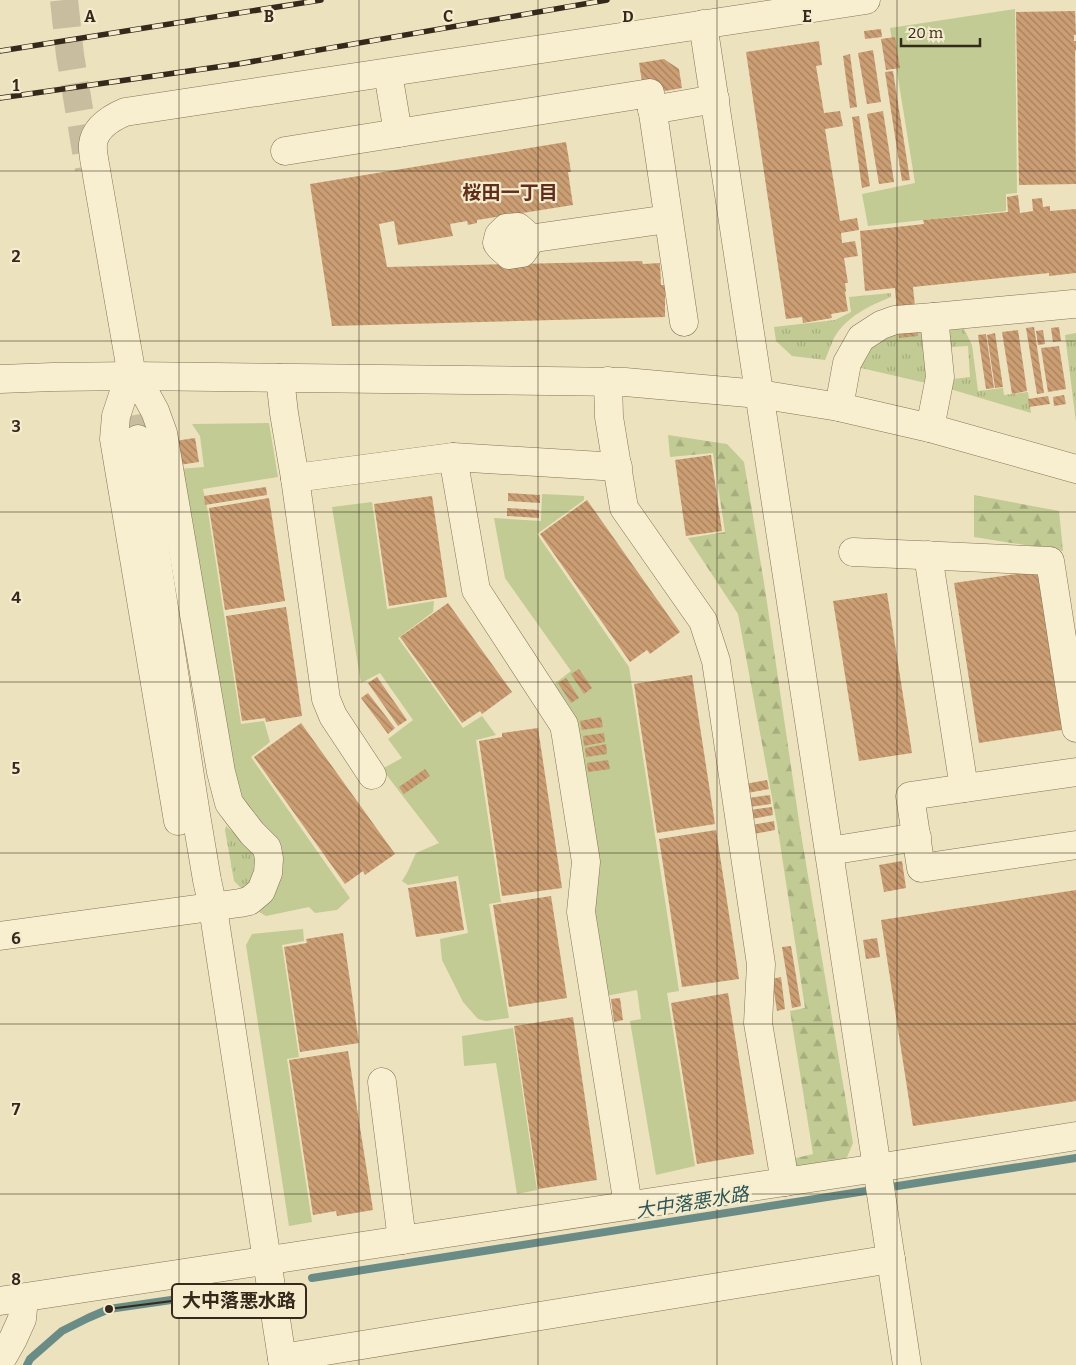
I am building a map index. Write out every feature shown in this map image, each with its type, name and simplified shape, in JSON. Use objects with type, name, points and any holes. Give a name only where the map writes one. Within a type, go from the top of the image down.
[{"type":"street","points":[[0,936],[213,908],[249,901],[261,891],[268,873],[270,859],[267,848],[252,833],[230,803],[221,772],[163,433],[155,411],[144,391],[132,376],[93,144],[103,126],[112,117],[125,112],[866,0]]},
{"type":"street","points":[[703,24],[907,1365]]},
{"type":"street","points":[[388,73],[398,133]]},
{"type":"street","points":[[285,151],[650,93],[684,322]]},
{"type":"street","points":[[652,110],[714,99]]},
{"type":"street","points":[[528,239],[668,219]]},
{"type":"street","points":[[839,407],[847,363],[861,338],[881,325],[895,320],[1074,304]]},
{"type":"street","points":[[930,428],[940,377],[934,317]]},
{"type":"street","points":[[132,376],[116,416],[114,439],[189,883],[213,908]]},
{"type":"street","points":[[0,379],[132,376],[625,382],[759,394],[839,407],[930,428],[1076,469]]},
{"type":"street","points":[[280,378],[326,699],[333,716],[372,775]]},
{"type":"street","points":[[608,381],[609,417],[624,508],[703,621],[716,661],[761,964],[758,1023],[785,1182]]},
{"type":"street","points":[[138,439],[196,816],[213,908],[282,1362],[891,1259]]},
{"type":"street","points":[[295,478],[453,458],[618,466]]},
{"type":"street","points":[[453,458],[476,590],[564,725],[586,862],[581,912],[628,1205]]},
{"type":"street","points":[[853,552],[1050,561],[1076,728]]},
{"type":"street","points":[[928,555],[964,788]]},
{"type":"street","points":[[1076,772],[910,796],[921,868],[1076,845]]},
{"type":"street","points":[[829,851],[917,837]]},
{"type":"street","points":[[382,1082],[402,1240]]},
{"type":"street","points":[[0,1362],[22,1319],[12,1300],[628,1205],[877,1169],[1076,1136]]},
{"type":"green space","points":[[1015,9],[1017,193],[1006,194],[1006,211],[868,226],[862,194],[915,183],[890,28]]},
{"type":"green space","points":[[891,293],[891,297],[867,308],[839,330],[825,360],[792,356],[776,341],[774,327],[835,320],[851,312],[849,297]]},
{"type":"green space","points":[[963,327],[972,345],[978,391],[1003,388],[1004,395],[1028,392],[1031,413],[950,389],[953,379],[970,377],[968,346],[951,347],[949,331],[952,328]]},
{"type":"green space","points":[[924,328],[929,375],[926,383],[861,368],[864,355],[870,346],[877,341],[891,334]]},
{"type":"green space","points":[[1076,333],[1076,422],[1065,335]]},
{"type":"green space","points":[[269,423],[278,477],[203,489],[241,724],[264,721],[270,742],[251,757],[350,898],[337,910],[315,913],[309,907],[266,916],[254,909],[276,883],[232,792],[178,469],[204,467],[200,436],[192,424]]},
{"type":"green space","points":[[668,435],[727,444],[744,462],[765,589],[800,828],[853,1143],[845,1162],[798,1167],[792,1159],[813,1154],[790,1011],[805,1008],[778,830],[738,614],[688,538],[725,532],[713,453],[670,457]]},
{"type":"green space","points":[[542,494],[584,496],[584,500],[537,534],[629,667],[679,991],[667,993],[695,1166],[656,1175],[630,1021],[641,1019],[637,990],[606,996],[553,685],[571,671],[505,578],[494,518],[541,521]]},
{"type":"green space","points":[[974,495],[1059,511],[1063,551],[974,537]]},
{"type":"green space","points":[[372,502],[387,609],[434,601],[433,612],[398,638],[463,728],[482,716],[496,735],[476,740],[501,902],[489,904],[509,1018],[486,1021],[478,1019],[463,1002],[442,960],[440,939],[468,933],[458,876],[408,885],[402,881],[416,853],[439,843],[382,769],[402,758],[388,739],[413,720],[380,673],[361,683],[332,507]]},
{"type":"green space","points":[[226,826],[251,847],[256,856],[256,872],[250,884],[243,890],[234,881],[225,830]]},
{"type":"green space","points":[[303,929],[304,941],[282,945],[299,1057],[287,1059],[312,1222],[289,1226],[246,945],[252,934]]},
{"type":"green space","points":[[513,1028],[537,1190],[517,1194],[496,1063],[464,1066],[462,1036]]},
{"type":"building","points":[[1075,11],[1076,184],[1019,185],[1016,12]]},
{"type":"building","points":[[881,29],[882,37],[865,39],[864,31]]},
{"type":"building","points":[[895,37],[900,68],[886,70],[881,39]]},
{"type":"building","points":[[819,41],[822,65],[816,66],[824,113],[840,111],[843,126],[825,129],[840,221],[857,218],[859,230],[841,233],[842,243],[855,241],[858,256],[844,258],[848,283],[845,283],[845,292],[848,311],[831,314],[832,318],[803,323],[802,317],[786,319],[746,52]]},
{"type":"building","points":[[873,50],[881,102],[867,104],[858,53]]},
{"type":"building","points":[[850,54],[857,107],[850,108],[843,56]]},
{"type":"building","points":[[664,59],[679,69],[682,88],[665,91],[651,81],[642,82],[639,63]]},
{"type":"building","points":[[893,71],[910,180],[902,181],[885,72]]},
{"type":"building","points":[[883,111],[894,182],[879,184],[867,114]]},
{"type":"building","points":[[859,116],[870,186],[862,188],[852,117]]},
{"type":"building","points":[[566,142],[571,172],[568,172],[573,205],[477,220],[477,223],[468,225],[467,221],[450,224],[453,236],[398,245],[394,221],[379,224],[387,267],[642,261],[643,264],[660,263],[661,285],[665,285],[665,317],[332,326],[310,184]]},
{"type":"building","points":[[1018,195],[1020,213],[1033,211],[1032,199],[1042,198],[1043,207],[1050,206],[1050,211],[1076,209],[1076,273],[1049,276],[1049,273],[913,287],[918,336],[899,338],[895,288],[865,291],[860,231],[924,224],[923,220],[1008,212],[1007,197]]},
{"type":"building","points":[[1034,327],[1044,393],[1037,394],[1026,328]]},
{"type":"building","points":[[1059,327],[1061,341],[1053,342],[1051,328]]},
{"type":"building","points":[[1018,330],[1027,391],[1012,394],[1002,332]]},
{"type":"building","points":[[1043,330],[1045,344],[1038,345],[1036,331]]},
{"type":"building","points":[[995,333],[1003,387],[995,388],[987,335]]},
{"type":"building","points":[[986,334],[994,388],[986,389],[978,335]]},
{"type":"building","points":[[1059,346],[1066,389],[1048,392],[1041,348]]},
{"type":"building","points":[[1064,395],[1066,404],[1054,406],[1053,397]]},
{"type":"building","points":[[1048,396],[1050,404],[1029,407],[1028,399]]},
{"type":"building","points":[[195,438],[199,462],[179,465],[175,441]]},
{"type":"building","points":[[711,455],[722,531],[686,536],[675,460]]},
{"type":"building","points":[[266,487],[267,495],[205,505],[204,496]]},
{"type":"building","points":[[508,493],[540,495],[540,503],[508,501]]},
{"type":"building","points":[[432,496],[447,597],[389,606],[374,504]]},
{"type":"building","points":[[269,498],[285,601],[225,610],[209,508]]},
{"type":"building","points":[[587,500],[680,632],[650,654],[647,650],[630,662],[540,534]]},
{"type":"building","points":[[507,508],[539,510],[539,518],[507,516]]},
{"type":"building","points":[[1043,570],[1068,729],[979,743],[954,583]]},
{"type":"building","points":[[887,593],[912,753],[859,761],[833,601]]},
{"type":"building","points":[[448,603],[512,692],[482,714],[480,711],[462,723],[400,637]]},
{"type":"building","points":[[286,607],[302,716],[266,722],[265,718],[242,721],[226,616]]},
{"type":"building","points":[[579,669],[592,688],[584,694],[571,674]]},
{"type":"building","points":[[692,675],[715,824],[657,833],[634,684]]},
{"type":"building","points":[[377,677],[407,720],[398,726],[368,683]]},
{"type":"building","points":[[566,678],[579,698],[571,703],[558,683]]},
{"type":"building","points":[[368,693],[395,728],[388,734],[361,698]]},
{"type":"building","points":[[601,717],[603,727],[582,730],[580,721]]},
{"type":"building","points":[[301,723],[395,854],[365,875],[363,871],[345,884],[254,757]]},
{"type":"building","points":[[538,728],[562,888],[502,896],[479,741],[502,737],[502,733]]},
{"type":"building","points":[[604,733],[605,742],[584,746],[583,736]]},
{"type":"building","points":[[606,744],[607,754],[586,757],[585,748]]},
{"type":"building","points":[[608,760],[610,769],[588,772],[587,763]]},
{"type":"building","points":[[425,769],[430,776],[404,794],[399,787]]},
{"type":"building","points":[[767,780],[769,789],[747,793],[745,784]]},
{"type":"building","points":[[770,795],[771,804],[750,807],[748,798]]},
{"type":"building","points":[[772,807],[773,815],[751,819],[750,810]]},
{"type":"building","points":[[774,821],[775,830],[754,834],[752,825]]},
{"type":"building","points":[[716,830],[739,979],[682,987],[659,839]]},
{"type":"building","points":[[902,861],[906,888],[884,892],[879,865]]},
{"type":"building","points":[[456,881],[464,930],[416,937],[408,888]]},
{"type":"building","points":[[1076,890],[1076,1101],[913,1126],[881,920]]},
{"type":"building","points":[[551,896],[567,998],[509,1007],[493,905]]},
{"type":"building","points":[[343,933],[359,1043],[300,1052],[284,947],[307,943],[306,939]]},
{"type":"building","points":[[877,938],[880,957],[866,959],[863,940]]},
{"type":"building","points":[[791,946],[801,1006],[792,1008],[782,947]]},
{"type":"building","points":[[781,977],[785,1009],[777,1011],[772,979]]},
{"type":"building","points":[[728,993],[754,1154],[697,1164],[671,1003]]},
{"type":"building","points":[[620,998],[623,1020],[614,1022],[611,999]]},
{"type":"building","points":[[573,1017],[597,1180],[538,1189],[514,1026]]},
{"type":"building","points":[[348,1051],[373,1210],[337,1216],[336,1211],[313,1215],[289,1060]]},
{"type":"waterway","name":"大中落悪水路","points":[[312,1278],[1076,1158]]},
{"type":"waterway","name":"大中落悪水路","points":[[27,1365],[30,1359],[62,1331],[109,1309],[247,1289]]},
{"type":"tunnel","points":[[64,0],[70,55],[89,169]]},
{"type":"tunnel","points":[[126,374],[138,439]]},
{"type":"railway","points":[[0,51],[321,0]]},
{"type":"railway","points":[[0,98],[238,64],[607,0]]},
{"type":"place","name":"大中落悪水路","points":[[109,1309]]},
{"type":"district","name":"桜田一丁目","points":[[510,192]]}]
